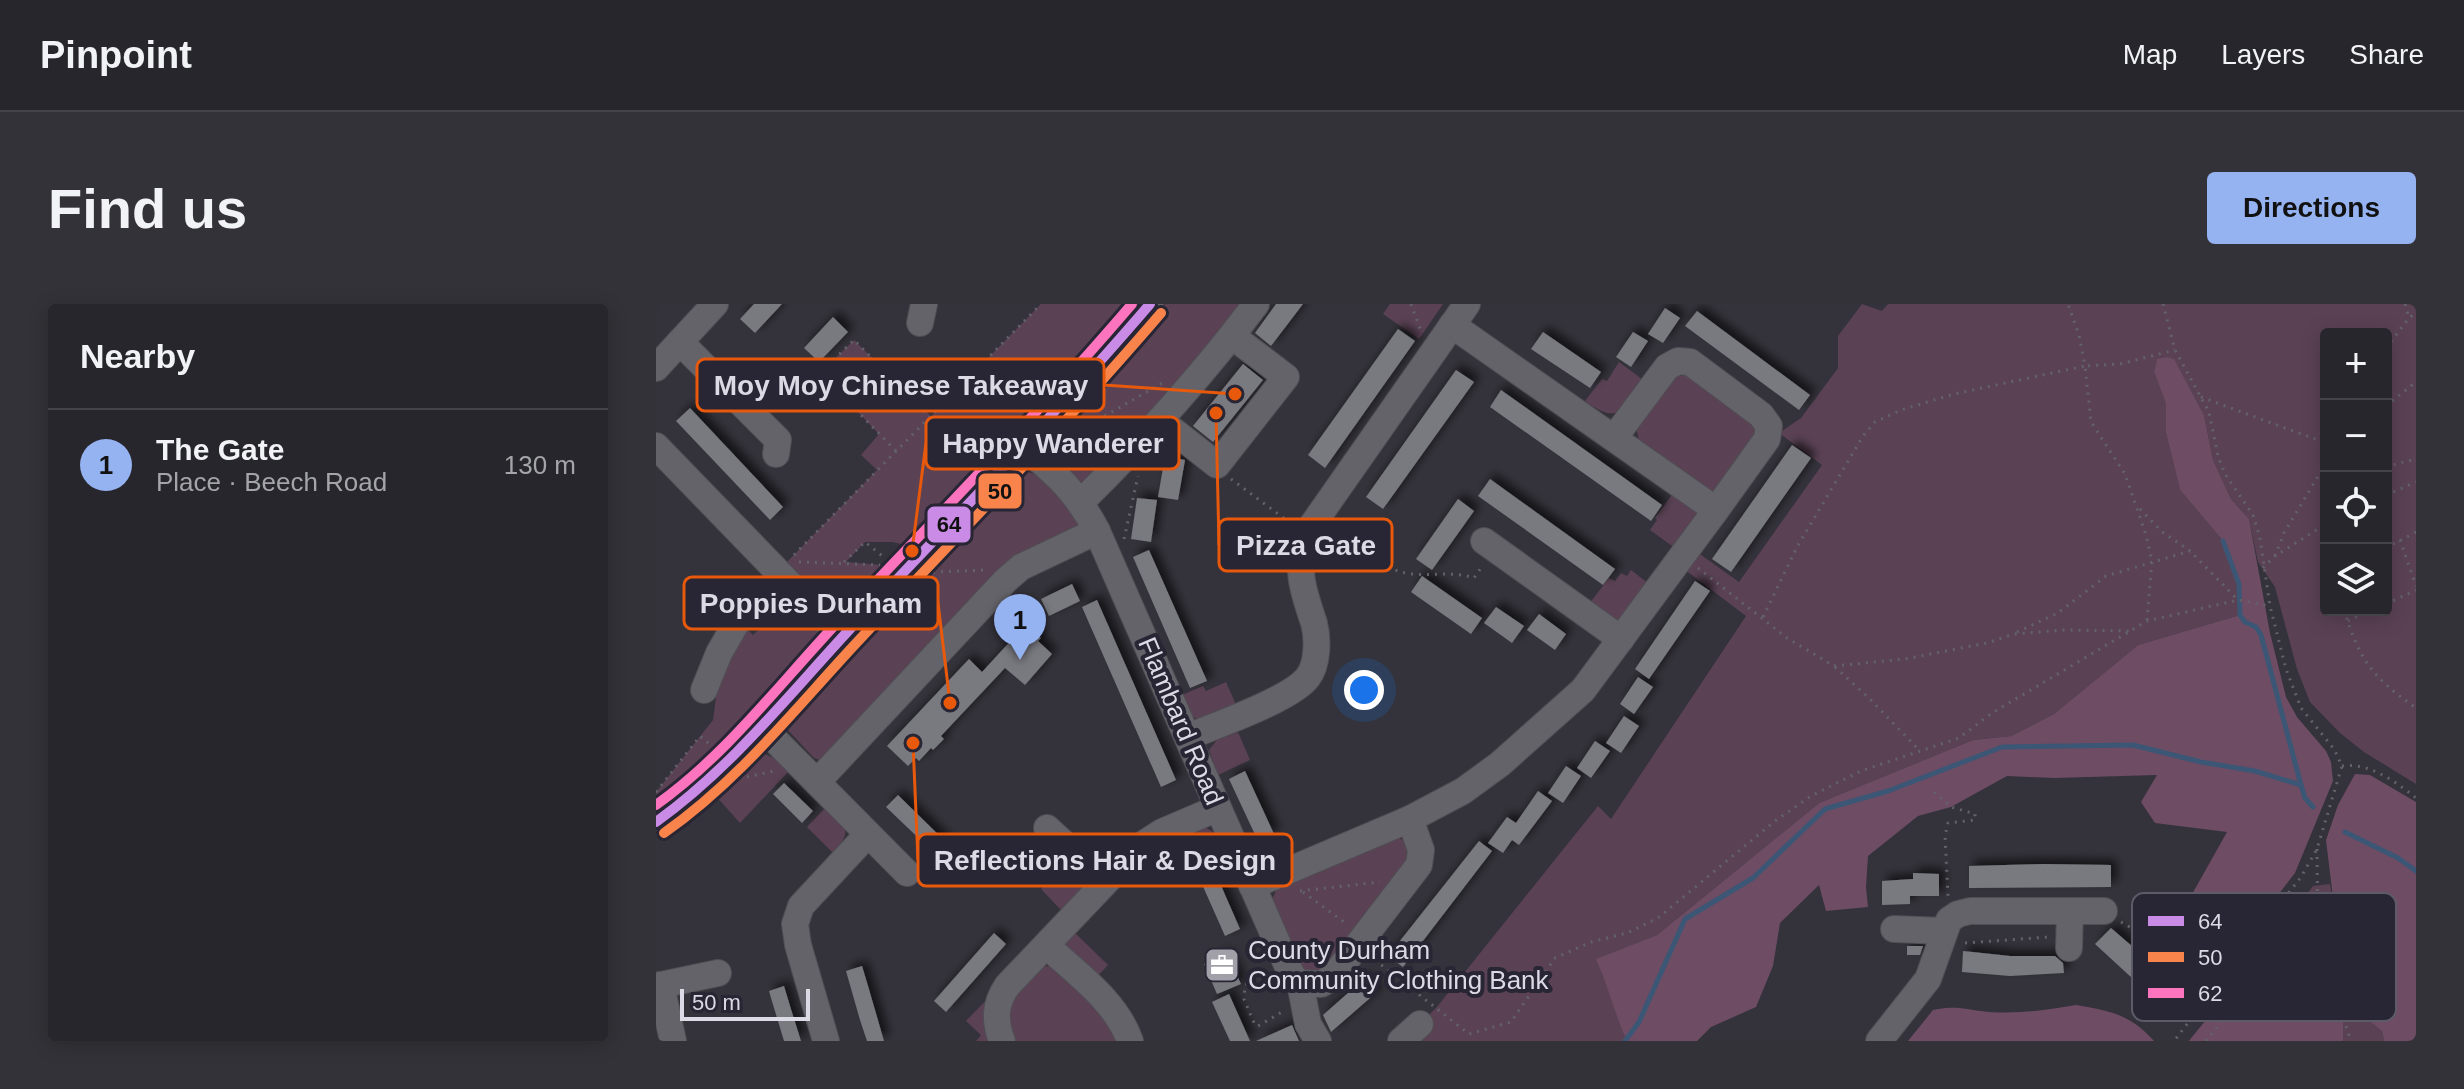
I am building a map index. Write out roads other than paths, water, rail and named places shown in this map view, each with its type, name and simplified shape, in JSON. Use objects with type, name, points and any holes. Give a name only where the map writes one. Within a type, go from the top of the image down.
[{"type":"street","points":[[656,368],[715,304]]},
{"type":"street","points":[[656,822],[677,808],[724,765],[905,568],[1031,453],[1150,304]]},
{"type":"street","points":[[1081,502],[1161,421],[1256,304]]},
{"type":"street","points":[[1188,737],[1295,690],[1310,675],[1316,641],[1301,583],[1302,546],[1312,525],[1459,314],[1614,438],[1716,510]]},
{"type":"street","points":[[1161,421],[1217,465],[1286,377],[1232,336]]},
{"type":"street","points":[[680,342],[783,443]]},
{"type":"street","points":[[1252,886],[1289,882],[1463,791],[1500,764],[1583,690],[1767,439],[1769,426],[1761,415],[1690,362],[1678,361],[1667,367],[1614,438]]},
{"type":"street","points":[[656,446],[842,638]]},
{"type":"street","name":"Flambard Road","points":[[1031,453],[1081,502],[1097,531],[1252,886],[1294,974],[1308,1024],[1318,1041]]},
{"type":"street","points":[[817,782],[1006,580],[1021,567],[1097,531]]},
{"type":"street","points":[[1489,544],[1621,639]]},
{"type":"street","points":[[704,690],[719,653],[738,620],[783,577]]},
{"type":"street","points":[[762,727],[907,873]]},
{"type":"street","points":[[1002,1041],[996,1012],[1007,986],[1139,847],[1162,832],[1218,808]]},
{"type":"street","points":[[1294,974],[1321,984],[1334,976],[1419,865],[1421,850],[1410,819]]},
{"type":"street","points":[[1047,828],[1105,881]]},
{"type":"street","points":[[826,1041],[798,945],[795,924],[801,906],[868,834]]},
{"type":"street","points":[[1879,1041],[1928,979],[1949,920],[1958,914],[1970,911],[2069,932],[2104,911]]},
{"type":"street","points":[[1894,929],[1941,939]]},
{"type":"street","points":[[1047,946],[1108,1002],[1125,1026],[1130,1041]]},
{"type":"street","points":[[673,1041],[659,986],[718,973]]},
{"type":"waterway","points":[[2223,541],[2239,584],[2240,615],[2261,635],[2301,785]]},
{"type":"waterway","points":[[1625,1041],[1639,1022],[1685,919],[1753,878],[1825,809],[1888,791],[2002,747],[2133,745],[2201,762],[2255,771],[2301,785],[2305,798],[2313,807]]},
{"type":"waterway","points":[[2345,832],[2398,858],[2416,871]]},
{"type":"place","name":"Moy Moy Chinese Takeaway","points":[[1235,394]]},
{"type":"place","name":"Pizza Gate","points":[[1216,413]]},
{"type":"place","name":"Happy Wanderer","points":[[912,551]]},
{"type":"place","name":"The Gate","points":[[1020,660]]},
{"type":"place","name":"Poppies Durham","points":[[950,703]]},
{"type":"place","name":"Reflections Hair & Design","points":[[913,743]]},
{"type":"place","name":"County Durham Community Clothing Bank","points":[[1222,965]]}]
